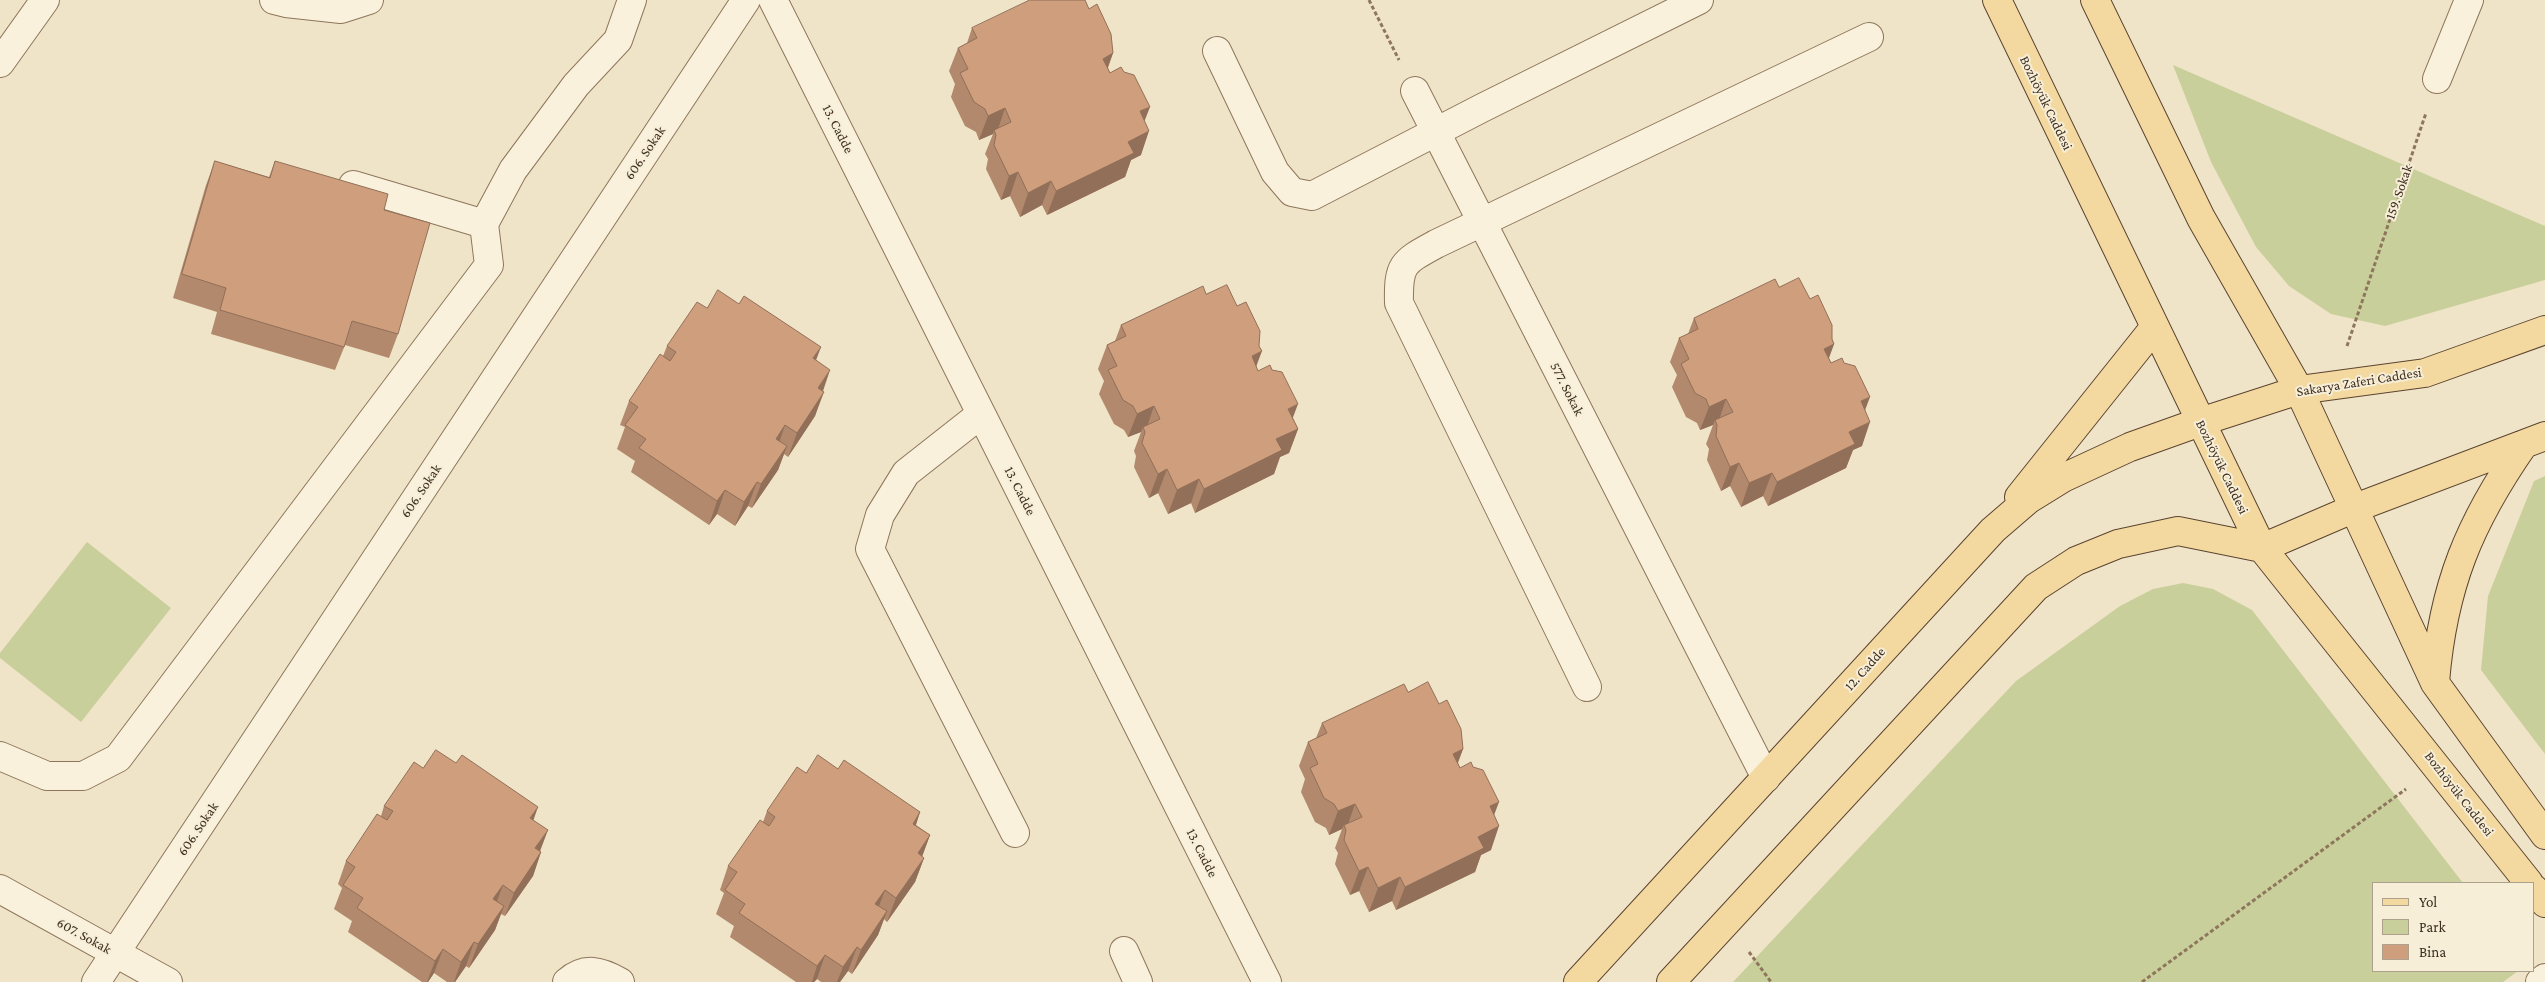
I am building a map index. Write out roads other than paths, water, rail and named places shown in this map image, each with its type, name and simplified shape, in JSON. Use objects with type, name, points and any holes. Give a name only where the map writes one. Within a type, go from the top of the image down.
[{"type":"main road","name":"Bozhöyük Caddesi","points":[[1997,0],[2262,548],[2528,882]]},
{"type":"main road","points":[[2095,0],[2201,218],[2299,390],[2435,684],[2545,835]]},
{"type":"main road","points":[[1993,530],[2154,328]]},
{"type":"main road","name":"Sakarya Zaferi Caddesi","points":[[2200,422],[2299,390],[2424,373],[2545,330]]},
{"type":"main road","name":"12. Cadde","points":[[1578,982],[1993,530],[2030,499],[2063,478],[2130,447],[2200,422]]},
{"type":"main road","points":[[1671,982],[2036,587],[2076,561],[2118,544],[2178,531],[2262,548],[2355,508],[2534,440]]},
{"type":"main road","points":[[2435,684],[2439,642],[2447,601],[2459,561],[2485,504],[2534,440]]},
{"type":"main road","points":[[2535,890],[2545,904]]},
{"type":"street","points":[[0,63],[45,0]]},
{"type":"street","points":[[274,0],[341,9],[369,0]]},
{"type":"street","points":[[0,756],[46,776],[83,776],[118,758],[489,265],[484,224],[513,170],[576,85],[618,40],[632,0]]},
{"type":"street","name":"606. Sokak","points":[[96,982],[746,0]]},
{"type":"street","name":"13. Cadde","points":[[774,0],[1267,982]]},
{"type":"street","points":[[1217,51],[1275,172],[1292,192],[1312,196],[1482,108],[1699,0]]},
{"type":"street","points":[[2437,79],[2469,0]]},
{"type":"street","points":[[1587,687],[1399,303],[1398,278],[1408,259],[1481,221],[1869,37]]},
{"type":"street","name":"577. Sokak","points":[[1415,91],[1766,778]]},
{"type":"street","points":[[329,178],[484,224]]},
{"type":"street","points":[[981,414],[906,473],[880,515],[870,549],[1015,833]]},
{"type":"street","name":"607. Sokak","points":[[0,889],[168,982]]},
{"type":"street","points":[[1124,950],[1138,982]]},
{"type":"street","points":[[567,982],[574,975],[596,970],[620,982]]},
{"type":"street","points":[[2540,982],[2545,978]]}]
